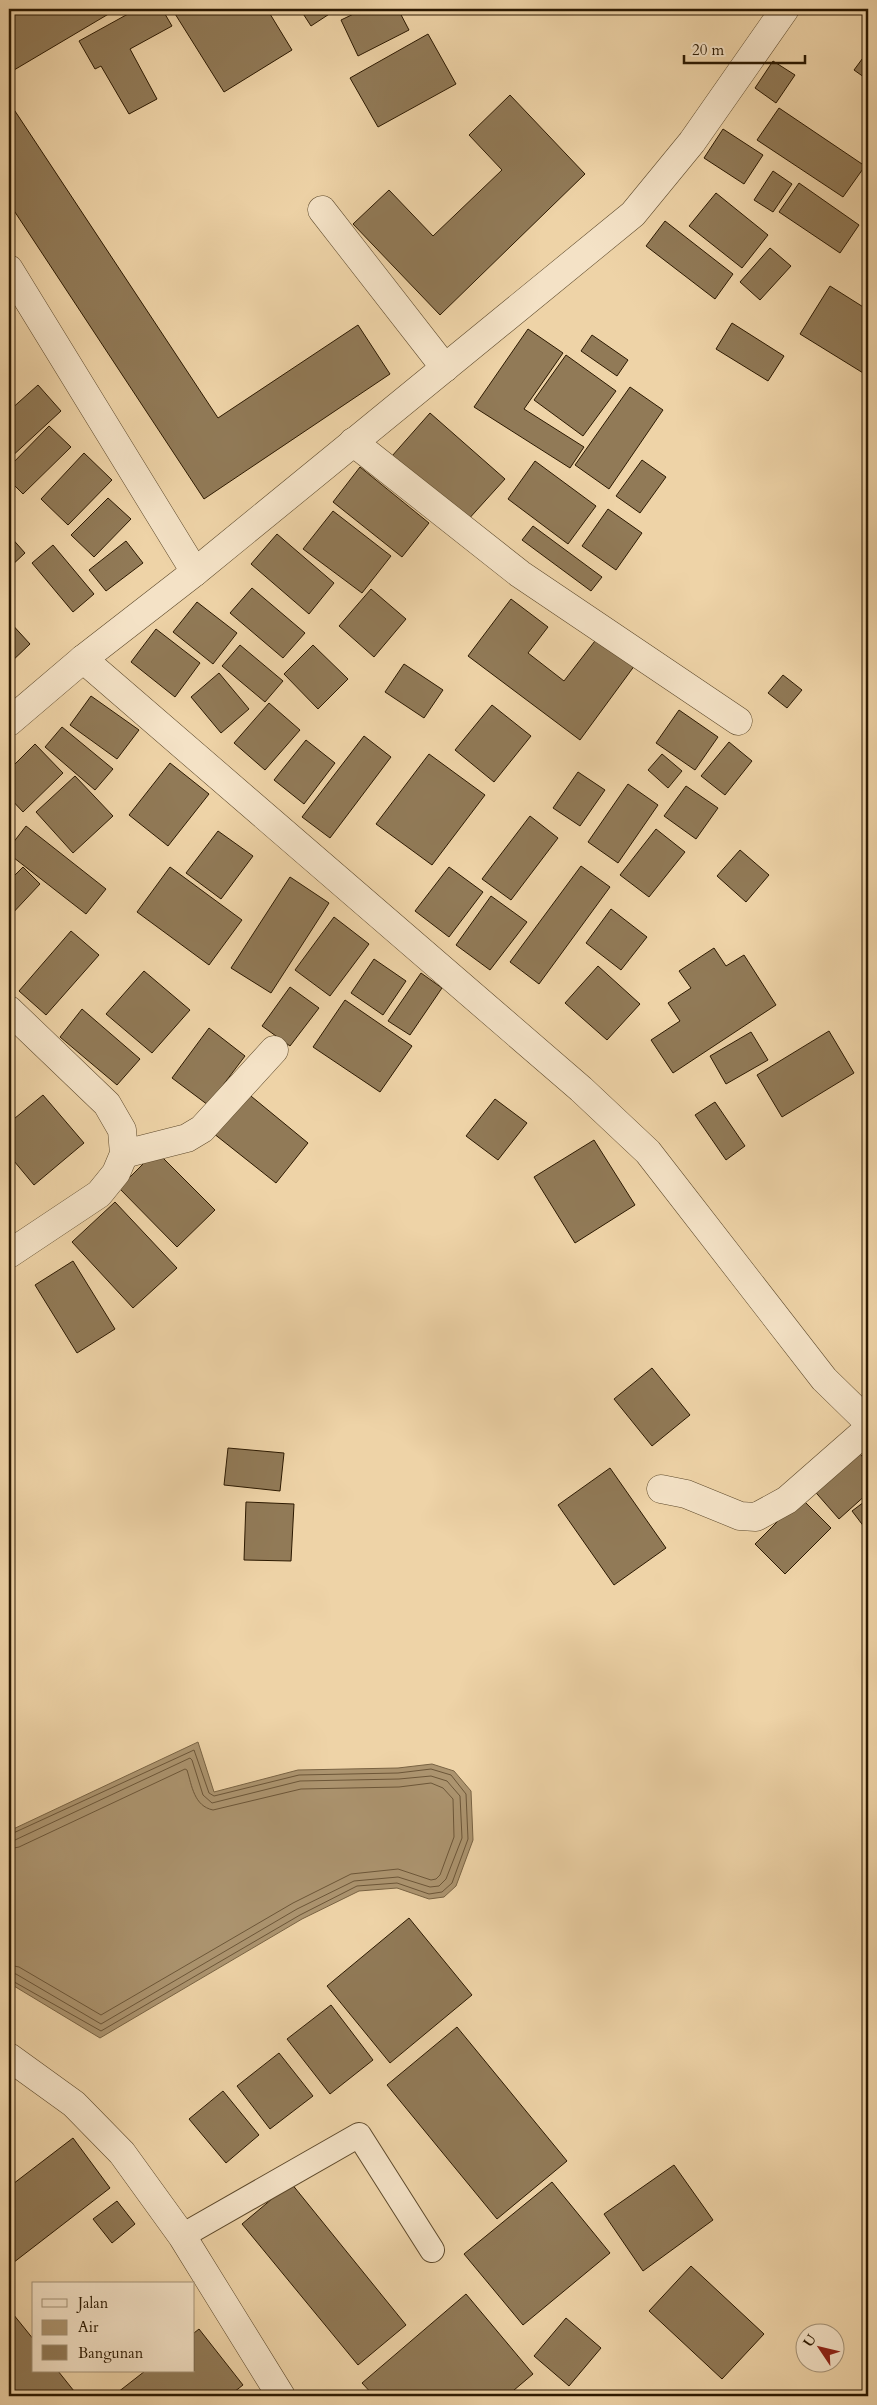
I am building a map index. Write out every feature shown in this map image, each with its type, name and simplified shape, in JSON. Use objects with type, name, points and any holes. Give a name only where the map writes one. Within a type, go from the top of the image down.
[{"type":"street","points":[[9,722],[83,659],[195,572],[633,214],[692,142],[785,9]]},
{"type":"street","points":[[322,210],[445,368]]},
{"type":"street","points":[[9,269],[195,572]]},
{"type":"street","points":[[353,442],[520,574],[738,721]]},
{"type":"street","points":[[83,659],[581,1089],[648,1152],[824,1379],[868,1422]]},
{"type":"street","points":[[9,1010],[107,1104],[122,1130],[124,1154],[116,1173],[99,1194],[9,1254]]},
{"type":"street","points":[[124,1154],[187,1138],[202,1129],[274,1050]]},
{"type":"street","points":[[661,1489],[686,1494],[740,1516],[756,1517],[787,1500],[868,1429]]},
{"type":"street","points":[[9,2057],[74,2104],[115,2146],[182,2236],[281,2396]]},
{"type":"lane","points":[[182,2236],[359,2135],[432,2250]]},
{"type":"water","points":[[198,1742],[214,1792],[298,1770],[398,1768],[432,1764],[454,1771],[471,1791],[473,1840],[456,1886],[444,1897],[429,1899],[397,1888],[359,1891],[302,1919],[100,2038],[9,1983],[9,1831]]},
{"type":"building","points":[[9,9],[117,9],[9,73]]},
{"type":"building","points":[[137,9],[162,9],[172,26],[130,49],[157,99],[129,114],[101,66],[95,69],[79,41]]},
{"type":"building","points":[[172,9],[267,9],[292,50],[224,92]]},
{"type":"building","points":[[300,9],[337,9],[311,26]]},
{"type":"building","points":[[364,9],[398,9],[409,30],[358,56],[341,20]]},
{"type":"building","points":[[428,34],[456,84],[378,127],[350,78]]},
{"type":"building","points":[[868,51],[868,80],[854,70]]},
{"type":"building","points":[[773,61],[795,75],[776,103],[755,88]]},
{"type":"building","points":[[510,95],[585,174],[440,315],[353,224],[389,190],[433,236],[502,170],[469,135]]},
{"type":"building","points":[[9,102],[218,418],[358,325],[390,374],[204,499],[9,203]]},
{"type":"building","points":[[779,108],[865,166],[843,197],[757,140]]},
{"type":"building","points":[[723,129],[763,155],[744,184],[704,158]]},
{"type":"building","points":[[773,171],[792,184],[773,212],[754,200]]},
{"type":"building","points":[[799,183],[859,225],[840,253],[779,212]]},
{"type":"building","points":[[716,193],[768,235],[742,268],[689,226]]},
{"type":"building","points":[[665,221],[733,274],[715,299],[646,246]]},
{"type":"building","points":[[770,248],[791,266],[760,300],[740,282]]},
{"type":"building","points":[[830,286],[868,310],[868,376],[800,334]]},
{"type":"building","points":[[732,323],[784,356],[768,381],[716,349]]},
{"type":"building","points":[[528,329],[563,353],[524,409],[584,447],[570,468],[474,407]]},
{"type":"building","points":[[592,335],[628,360],[617,376],[581,351]]},
{"type":"building","points":[[566,355],[616,391],[583,436],[534,400]]},
{"type":"building","points":[[38,385],[61,411],[9,459],[9,411]]},
{"type":"building","points":[[630,387],[663,410],[609,489],[575,465]]},
{"type":"building","points":[[430,413],[505,479],[466,522],[392,456]]},
{"type":"building","points":[[49,426],[71,447],[23,494],[9,480],[9,467]]},
{"type":"building","points":[[84,453],[112,480],[68,525],[41,499]]},
{"type":"building","points":[[642,460],[666,477],[640,513],[616,496]]},
{"type":"building","points":[[535,461],[596,506],[568,544],[508,499]]},
{"type":"building","points":[[360,467],[429,523],[402,557],[333,502]]},
{"type":"building","points":[[108,498],[131,519],[94,557],[71,535]]},
{"type":"building","points":[[608,509],[642,533],[616,570],[582,546]]},
{"type":"building","points":[[333,511],[391,556],[362,593],[303,549]]},
{"type":"building","points":[[533,526],[602,577],[591,591],[522,540]]},
{"type":"building","points":[[277,534],[334,583],[309,614],[251,564]]},
{"type":"building","points":[[9,535],[25,553],[9,568]]},
{"type":"building","points":[[126,541],[143,563],[106,591],[89,570]]},
{"type":"building","points":[[53,545],[94,594],[73,612],[32,563]]},
{"type":"building","points":[[252,588],[305,633],[283,658],[230,613]]},
{"type":"building","points":[[371,589],[406,619],[374,657],[339,626]]},
{"type":"building","points":[[511,599],[548,627],[528,653],[564,681],[598,637],[635,665],[580,740],[468,656]]},
{"type":"building","points":[[197,602],[237,633],[213,664],[173,632]]},
{"type":"building","points":[[9,621],[30,644],[9,664]]},
{"type":"building","points":[[156,629],[200,663],[175,697],[131,662]]},
{"type":"building","points":[[240,645],[283,681],[265,702],[222,666]]},
{"type":"building","points":[[313,645],[348,679],[318,709],[284,674]]},
{"type":"building","points":[[404,664],[443,690],[424,718],[385,692]]},
{"type":"building","points":[[219,673],[249,709],[221,733],[191,697]]},
{"type":"building","points":[[783,675],[802,690],[787,708],[768,693]]},
{"type":"building","points":[[91,696],[139,730],[117,759],[70,725]]},
{"type":"building","points":[[269,703],[300,730],[265,770],[234,743]]},
{"type":"building","points":[[492,705],[531,736],[494,782],[455,750]]},
{"type":"building","points":[[679,710],[718,737],[695,770],[656,743]]},
{"type":"building","points":[[62,727],[113,769],[95,790],[45,747]]},
{"type":"building","points":[[364,736],[391,757],[330,838],[302,817]]},
{"type":"building","points":[[306,740],[335,763],[304,804],[274,780]]},
{"type":"building","points":[[729,742],[752,761],[725,795],[701,776]]},
{"type":"building","points":[[35,744],[63,773],[23,812],[9,797],[9,770]]},
{"type":"building","points":[[429,754],[485,795],[432,865],[376,824]]},
{"type":"building","points":[[662,754],[682,771],[668,788],[648,770]]},
{"type":"building","points":[[170,763],[209,794],[168,846],[129,815]]},
{"type":"building","points":[[578,772],[605,790],[580,826],[553,808]]},
{"type":"building","points":[[75,776],[113,816],[73,853],[36,812]]},
{"type":"building","points":[[628,784],[658,805],[618,863],[588,842]]},
{"type":"building","points":[[686,786],[718,808],[696,839],[664,816]]},
{"type":"building","points":[[530,816],[558,838],[511,900],[482,879]]},
{"type":"building","points":[[26,826],[106,889],[86,914],[9,854],[9,848]]},
{"type":"building","points":[[656,829],[685,852],[649,897],[620,875]]},
{"type":"building","points":[[218,831],[253,856],[221,899],[186,873]]},
{"type":"building","points":[[740,850],[769,875],[746,902],[717,876]]},
{"type":"building","points":[[581,866],[610,887],[539,984],[510,962]]},
{"type":"building","points":[[23,867],[40,884],[9,917],[9,881]]},
{"type":"building","points":[[170,867],[242,920],[209,965],[137,912]]},
{"type":"building","points":[[449,867],[483,892],[449,937],[415,911]]},
{"type":"building","points":[[290,877],[329,903],[271,993],[231,968]]},
{"type":"building","points":[[491,896],[527,922],[490,970],[456,945]]},
{"type":"building","points":[[611,909],[647,937],[621,970],[586,943]]},
{"type":"building","points":[[334,917],[369,944],[330,996],[295,970]]},
{"type":"building","points":[[71,931],[99,955],[46,1015],[19,991]]},
{"type":"building","points":[[714,948],[726,966],[744,955],[776,1005],[673,1073],[651,1040],[680,1021],[668,1003],[691,988],[679,971]]},
{"type":"building","points":[[374,959],[406,981],[383,1015],[351,993]]},
{"type":"building","points":[[598,966],[640,1004],[607,1040],[565,1003]]},
{"type":"building","points":[[144,971],[190,1010],[152,1053],[106,1014]]},
{"type":"building","points":[[421,973],[442,988],[410,1035],[388,1021]]},
{"type":"building","points":[[290,987],[319,1008],[290,1046],[262,1026]]},
{"type":"building","points":[[345,1000],[412,1046],[380,1092],[313,1047]]},
{"type":"building","points":[[82,1009],[140,1059],[117,1085],[60,1037]]},
{"type":"building","points":[[209,1028],[245,1056],[208,1105],[172,1078]]},
{"type":"building","points":[[829,1031],[854,1073],[782,1117],[757,1075]]},
{"type":"building","points":[[751,1032],[768,1060],[726,1084],[710,1056]]},
{"type":"building","points":[[246,1092],[308,1143],[276,1183],[213,1133]]},
{"type":"building","points":[[43,1095],[84,1143],[34,1185],[9,1155],[9,1123]]},
{"type":"building","points":[[495,1099],[527,1123],[498,1160],[466,1136]]},
{"type":"building","points":[[715,1102],[745,1146],[726,1160],[695,1115]]},
{"type":"building","points":[[594,1140],[635,1205],[575,1243],[534,1177]]},
{"type":"building","points":[[156,1151],[215,1210],[177,1247],[119,1188]]},
{"type":"building","points":[[115,1202],[177,1268],[133,1308],[72,1242]]},
{"type":"building","points":[[73,1261],[115,1329],[77,1353],[35,1285]]},
{"type":"building","points":[[652,1368],[690,1415],[652,1446],[614,1399]]},
{"type":"building","points":[[228,1448],[284,1453],[280,1491],[224,1485]]},
{"type":"building","points":[[855,1448],[868,1463],[868,1493],[839,1519],[811,1487]]},
{"type":"building","points":[[610,1468],[666,1548],[614,1585],[558,1505]]},
{"type":"building","points":[[801,1498],[831,1528],[785,1574],[755,1544]]},
{"type":"building","points":[[868,1499],[868,1532],[852,1511]]},
{"type":"building","points":[[246,1502],[294,1504],[291,1561],[244,1560]]},
{"type":"building","points":[[409,1918],[472,1995],[390,2063],[327,1986]]},
{"type":"building","points":[[331,2005],[373,2060],[330,2094],[287,2039]]},
{"type":"building","points":[[457,2027],[567,2161],[497,2219],[387,2085]]},
{"type":"building","points":[[279,2053],[313,2096],[270,2129],[237,2086]]},
{"type":"building","points":[[223,2091],[259,2135],[226,2163],[189,2119]]},
{"type":"building","points":[[73,2138],[110,2188],[9,2266],[9,2187]]},
{"type":"building","points":[[674,2165],[713,2220],[643,2271],[604,2214]]},
{"type":"building","points":[[552,2182],[610,2253],[523,2325],[464,2254]]},
{"type":"building","points":[[291,2183],[406,2325],[358,2365],[242,2224]]},
{"type":"building","points":[[117,2201],[135,2224],[112,2243],[93,2219]]},
{"type":"building","points":[[691,2266],[764,2334],[722,2379],[649,2311]]},
{"type":"building","points":[[466,2294],[533,2374],[507,2396],[374,2396],[362,2383]]},
{"type":"building","points":[[9,2309],[32,2338],[32,2372],[59,2372],[78,2396],[9,2396]]},
{"type":"building","points":[[566,2318],[601,2348],[569,2386],[534,2356]]},
{"type":"building","points":[[199,2329],[243,2385],[229,2396],[113,2396],[144,2372],[195,2372],[195,2332]]}]
